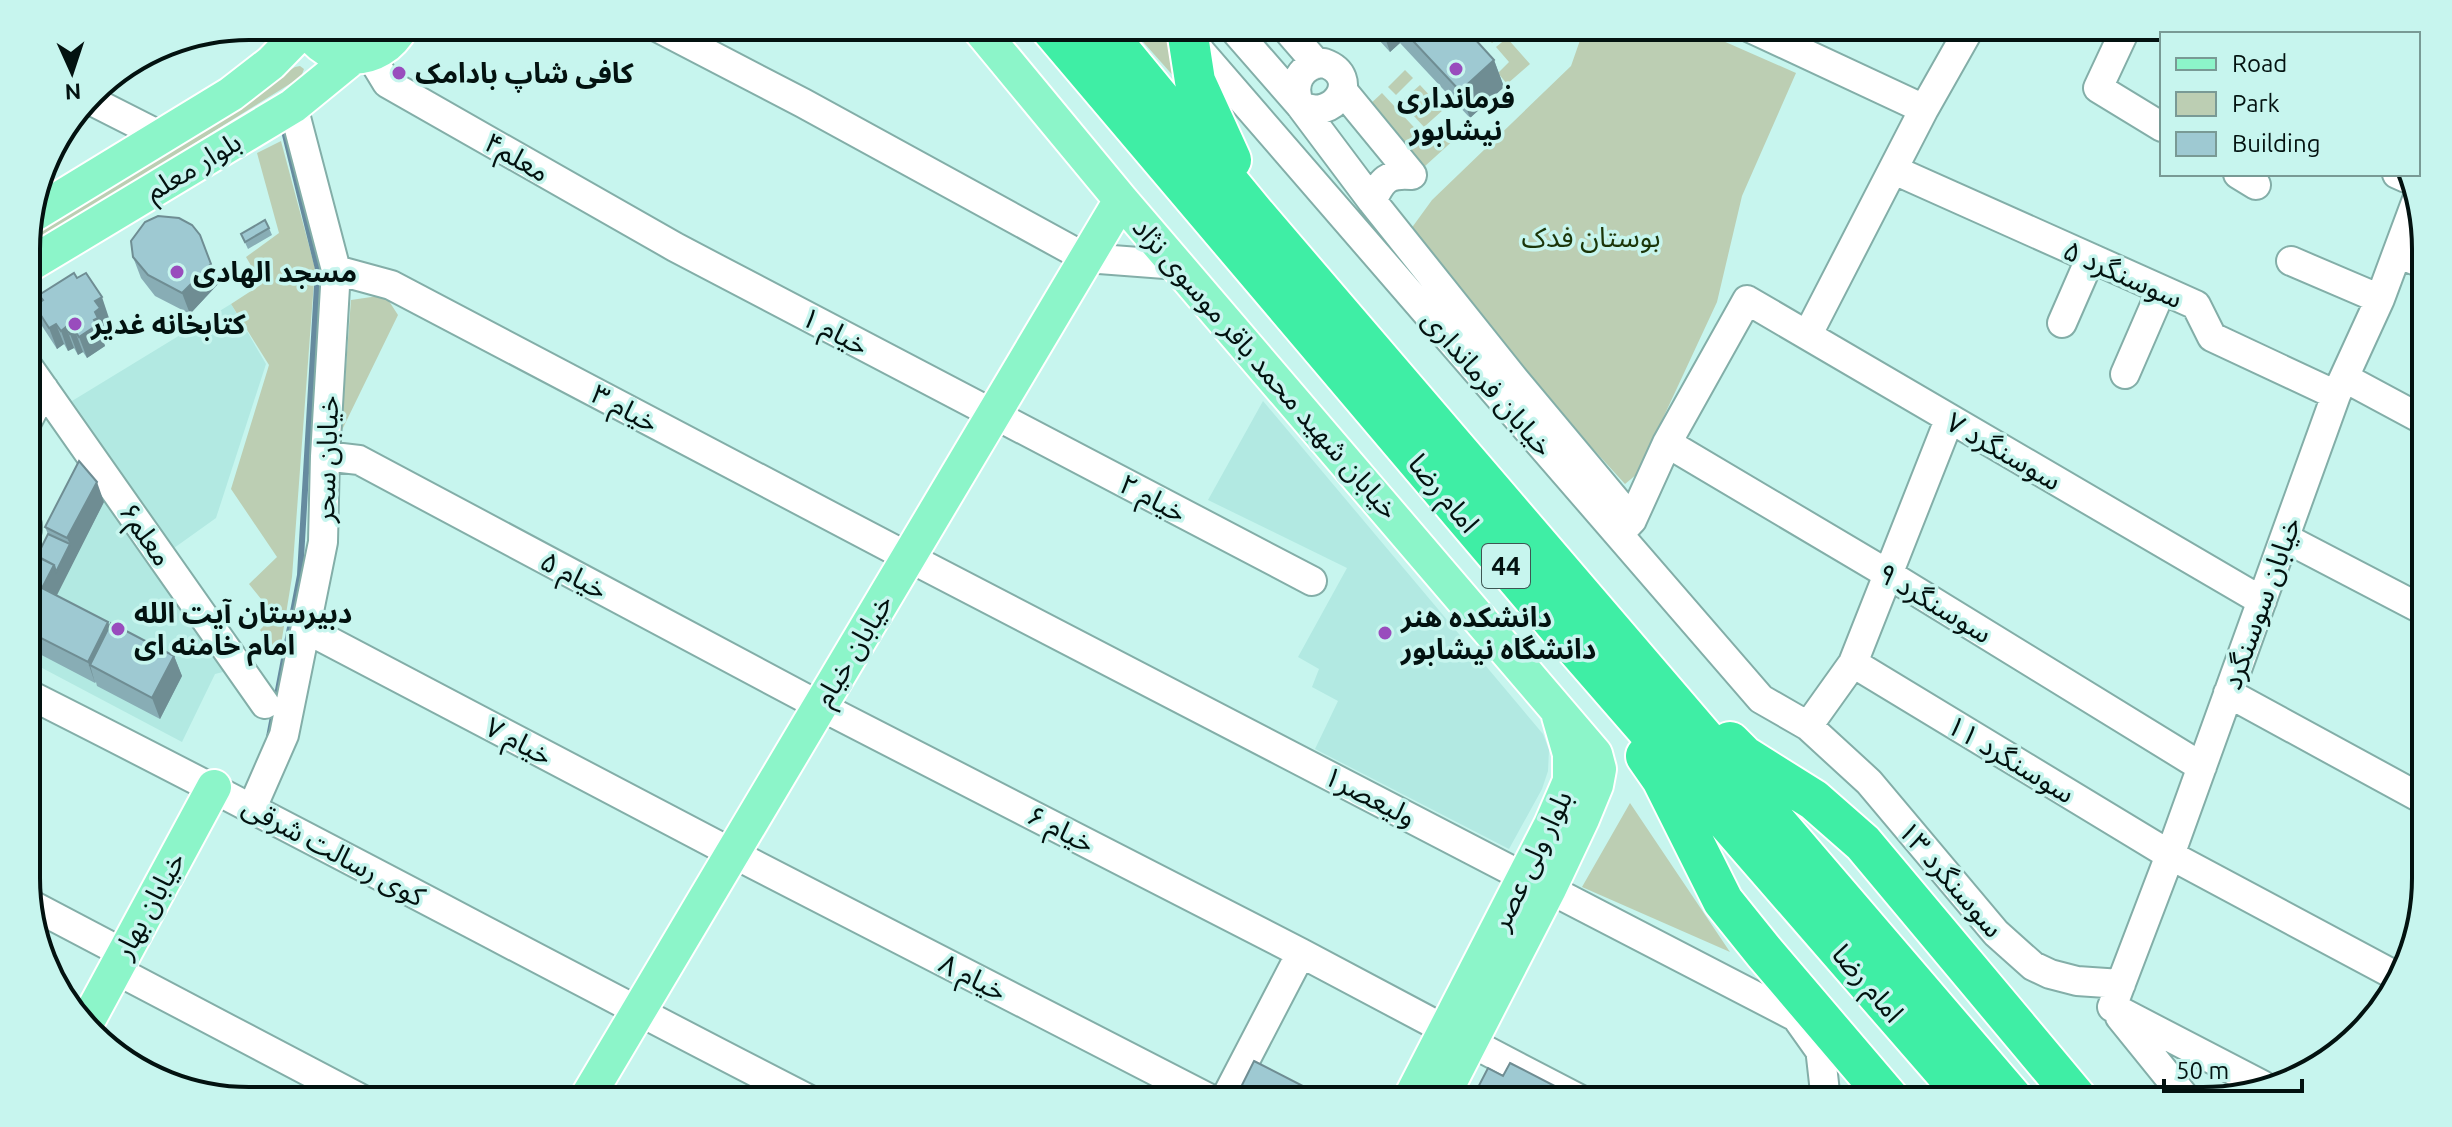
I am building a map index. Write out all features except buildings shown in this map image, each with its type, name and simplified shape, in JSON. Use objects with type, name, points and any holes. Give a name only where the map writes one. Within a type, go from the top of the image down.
[{"type":"highway","name":"امام رضا","points":[[1061,40],[1571,642],[1958,1087]]},
{"type":"highway","name":"امام رضا","points":[[1112,40],[1253,212],[2003,1087]]},
{"type":"highway","points":[[1185,40],[1195,81],[1253,212]]},
{"type":"highway","points":[[1599,615],[1744,756],[1814,800],[1863,843],[2067,1087]]},
{"type":"highway","points":[[1571,642],[1662,779],[1723,901],[1879,1087]]},
{"type":"main road","name":"بلوار معلم","points":[[44,208],[231,94],[271,63],[293,40]]},
{"type":"main road","points":[[314,40],[339,55],[362,56]]},
{"type":"main road","name":"بلوار معلم","points":[[40,258],[293,106],[362,56],[385,47],[393,40]]},
{"type":"main road","name":"خیابان شهید محمد باقر موسوی نژاد","points":[[989,40],[1121,200],[1557,708]]},
{"type":"main road","name":"خیابان خیام","points":[[593,1087],[1121,200]]},
{"type":"main road","name":"بلوار ولی عصر","points":[[1420,1087],[1458,1036],[1536,883],[1570,781],[1570,754],[1557,708]]},
{"type":"main road","name":"خیابان بهار","points":[[91,1014],[214,787]]},
{"type":"main road","name":"بلوار ولی عصر","points":[[1444,1087],[1458,1036]]},
{"type":"street","points":[[682,40],[1086,258],[1178,265]]},
{"type":"street","name":"خیابان فرمانداری","points":[[1191,40],[1626,527],[1761,699],[1808,726]]},
{"type":"street","points":[[1243,40],[1300,105],[1626,527],[1667,443]]},
{"type":"street","points":[[1296,40],[1317,64]]},
{"type":"street","points":[[1776,40],[1924,109]]},
{"type":"street","points":[[1808,334],[1963,40]]},
{"type":"street","points":[[2120,40],[2098,88],[2160,126]]},
{"type":"street","name":"معلم۴","points":[[362,56],[387,83],[675,247]]},
{"type":"street","points":[[1324,63],[1337,70],[1343,91],[1335,103],[1313,109],[1300,105],[1295,91],[1298,76],[1317,64],[1324,63]]},
{"type":"street","points":[[1343,91],[1412,175],[1391,176],[1381,184],[1372,201]]},
{"type":"street","name":"خیابان سحر","points":[[252,808],[284,735],[323,542],[336,270],[293,106]]},
{"type":"street","points":[[112,111],[161,136]]},
{"type":"street","name":"سوسنگرد ۵","points":[[1894,170],[2196,305],[2212,337],[2412,416]]},
{"type":"street","name":"خیابان سوسنگرد","points":[[2116,996],[2341,386],[2380,299],[2410,219]]},
{"type":"street","name":"خیام ۱","points":[[675,247],[994,414]]},
{"type":"street","points":[[2397,253],[2412,259]]},
{"type":"street","points":[[2062,323],[2090,259]]},
{"type":"street","points":[[2291,261],[2380,299]]},
{"type":"street","name":"خیام ۳","points":[[336,270],[391,285],[1215,716]]},
{"type":"street","points":[[2125,374],[2161,291]]},
{"type":"street","name":"سوسنگرد ۷","points":[[1667,443],[1747,300],[2262,601]]},
{"type":"street","name":"معلم۶","points":[[40,383],[265,704]]},
{"type":"street","points":[[40,397],[44,389]]},
{"type":"street","name":"خیام ۲","points":[[994,414],[1312,581]]},
{"type":"street","points":[[1808,726],[1853,663],[1949,420]]},
{"type":"street","name":"سوسنگرد ۹","points":[[1667,443],[1888,574],[2202,767]]},
{"type":"street","name":"خیام ۵","points":[[325,456],[359,460],[820,706]]},
{"type":"street","points":[[2285,538],[2412,604]]},
{"type":"street","name":"خیام ۷","points":[[306,629],[732,853]]},
{"type":"street","name":"سوسنگرد ۱۱","points":[[1853,663],[2170,855],[2389,972]]},
{"type":"street","points":[[2228,693],[2412,793]]},
{"type":"street","name":"کوی رسالت شرقی","points":[[40,700],[214,787],[785,1087]]},
{"type":"street","name":"خیام ۶","points":[[820,706],[1556,1087]]},
{"type":"street","name":"ولیعصر۱","points":[[1215,716],[1796,1017],[1823,1055]]},
{"type":"street","name":"سوسنگرد ۱۳","points":[[1808,726],[1869,782],[1996,933],[2033,966],[2116,996]]},
{"type":"street","name":"خیام ۸","points":[[732,853],[1187,1087]]},
{"type":"street","points":[[43,913],[119,961],[339,1087]]},
{"type":"street","points":[[1231,1087],[1301,953]]},
{"type":"street","points":[[2116,996],[2254,1080]]},
{"type":"street","points":[[2116,996],[2178,1087]]},
{"type":"street","points":[[1812,1007],[1823,1055],[1825,1087]]},
{"type":"shaded area","points":[[231,304],[266,364],[216,518],[174,548],[72,401]]},
{"type":"shaded area","name":"دانشکده هنر دانشگاه نیشابور","points":[[1263,401],[1543,734],[1549,750],[1548,771],[1542,789],[1509,849],[1315,749],[1338,701],[1312,687],[1319,669],[1298,657],[1347,568],[1208,500]]},
{"type":"shaded area","name":"دبیرستان آیت الله امام خامنه ای","points":[[104,502],[227,671],[215,674],[182,742],[40,667],[40,628]]},
{"type":"green space","points":[[1141,40],[1174,40],[1184,88]]},
{"type":"green space","points":[[1509,40],[1530,64],[1507,84],[1498,73],[1509,62],[1496,47]]},
{"type":"green space","name":"بوستان فدک","points":[[1580,40],[1721,40],[1796,73],[1742,196],[1717,302],[1637,474],[1625,484],[1408,233],[1432,200],[1571,66]]},
{"type":"green space","points":[[295,67],[304,69],[301,77],[40,240],[41,226]]},
{"type":"green space","points":[[1405,70],[1413,78],[1396,95],[1388,87]]},
{"type":"green space","points":[[1420,85],[1443,110],[1424,127],[1401,102]]},
{"type":"green space","points":[[1382,93],[1425,139],[1444,123],[1457,137],[1424,167],[1368,106]]},
{"type":"green space","points":[[281,141],[315,268],[292,577],[279,657],[260,630],[274,615],[249,584],[277,557],[231,489],[269,365],[231,304],[262,284],[246,257],[279,233],[257,153]]},
{"type":"green space","points":[[385,295],[398,315],[341,432],[351,300]]},
{"type":"green space","points":[[1630,803],[1730,952],[1582,887]]},
{"type":"waterway","points":[[269,737],[300,575],[318,269],[285,135]]},
{"type":"place","name":"فرمانداری نیشابور","points":[[1456,69]]},
{"type":"place","name":"کافی شاپ بادامک","points":[[399,73]]},
{"type":"place","name":"مسجد الهادی","points":[[177,272]]},
{"type":"place","name":"کتابخانه غدیر","points":[[75,324]]},
{"type":"place","name":"دبیرستان آیت الله امام خامنه ای","points":[[118,629]]},
{"type":"place","name":"دانشکده هنر دانشگاه نیشابور","points":[[1385,633]]}]
